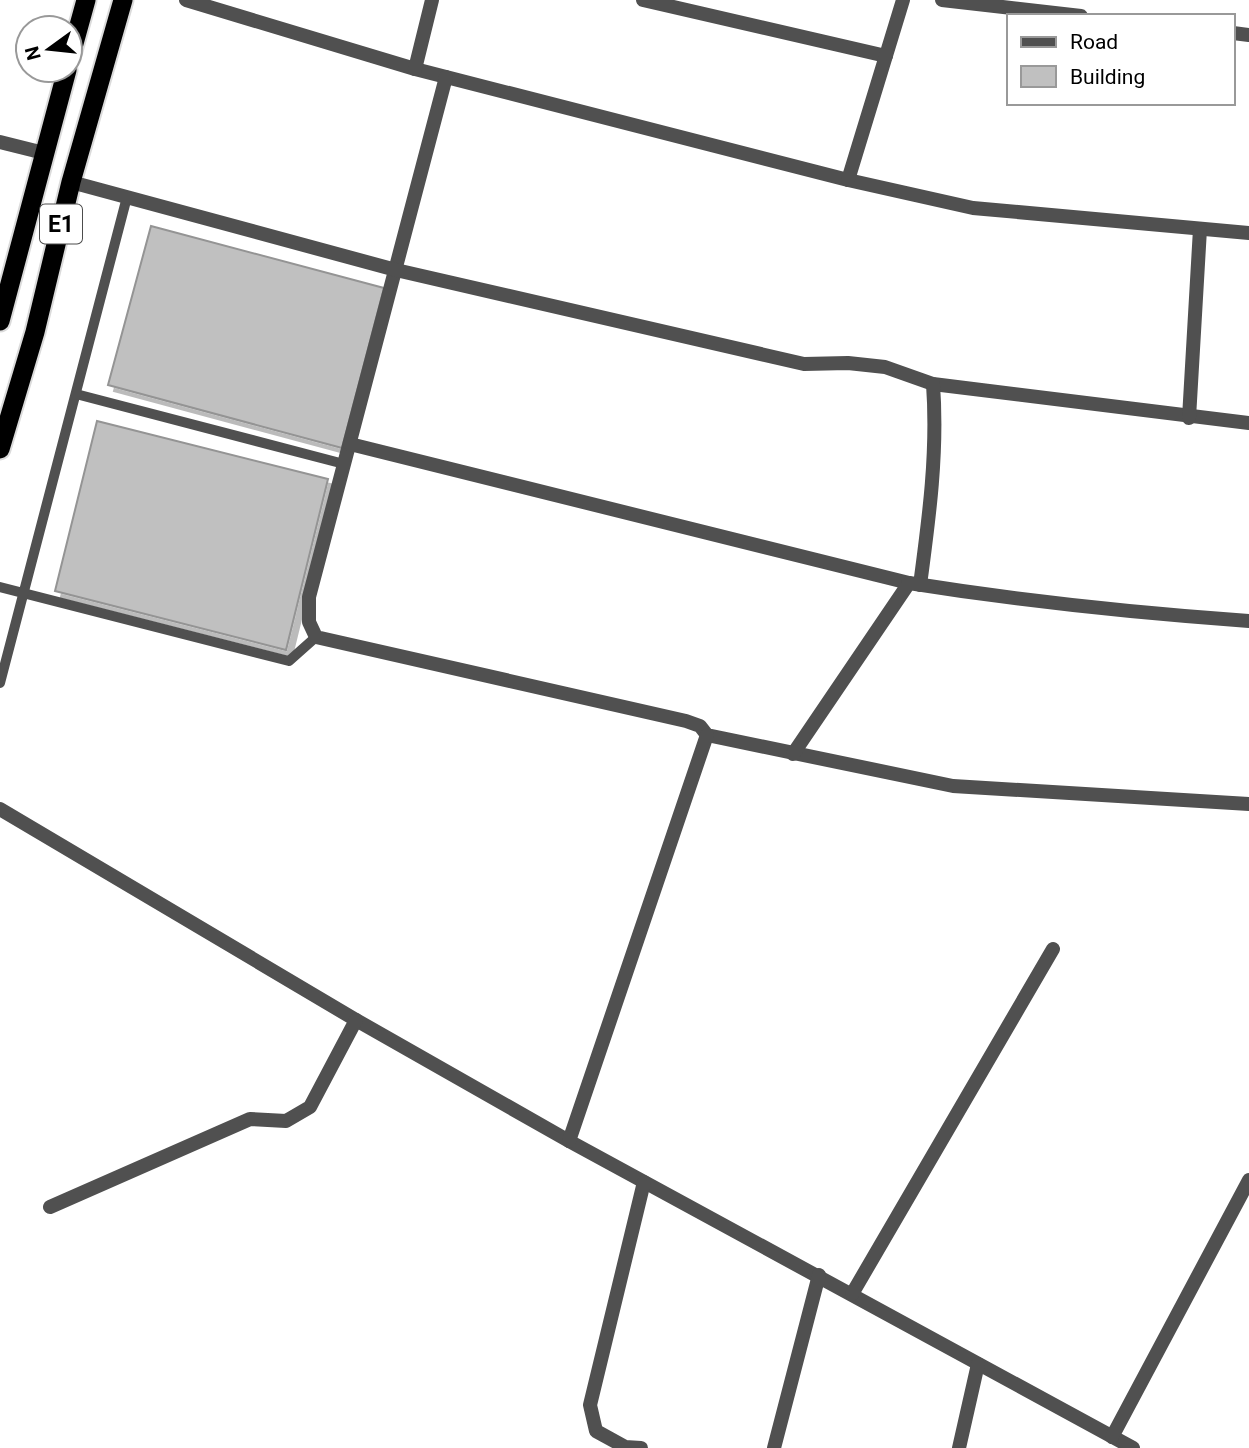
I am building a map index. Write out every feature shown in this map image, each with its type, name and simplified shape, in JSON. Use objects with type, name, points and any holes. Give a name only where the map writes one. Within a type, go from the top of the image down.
[{"type":"highway","name":"E1","points":[[0,449],[35,332],[71,182],[123,0]]},
{"type":"highway","name":"E1","points":[[0,321],[63,84]]},
{"type":"street","points":[[186,0],[415,69],[848,180],[973,208],[1249,233]]},
{"type":"street","points":[[415,69],[432,0]]},
{"type":"street","points":[[643,0],[886,56]]},
{"type":"street","points":[[848,180],[903,0]]},
{"type":"street","points":[[942,0],[1064,14]]},
{"type":"street","points":[[446,77],[309,597],[309,622],[316,637],[685,721],[700,726],[707,735],[953,786],[1249,804]]},
{"type":"street","points":[[0,142],[44,153]]},
{"type":"street","points":[[71,182],[396,270],[762,352],[804,364],[848,363],[884,367],[933,384],[958,385],[1010,396],[1249,423]]},
{"type":"street","points":[[1189,418],[1200,229]]},
{"type":"street","points":[[793,754],[914,584],[933,478],[936,428],[933,384]]},
{"type":"street","points":[[350,444],[914,584],[1001,599],[1249,621]]},
{"type":"street","points":[[569,1141],[648,916],[707,735]]},
{"type":"street","points":[[0,809],[356,1020],[569,1141],[1133,1448]]},
{"type":"street","points":[[852,1294],[1053,949]]},
{"type":"street","points":[[50,1207],[250,1119],[286,1121],[310,1107],[356,1020]]},
{"type":"street","points":[[1112,1437],[1249,1180]]},
{"type":"street","points":[[641,1448],[625,1447],[596,1431],[590,1405],[645,1182]]},
{"type":"street","points":[[774,1448],[819,1275]]},
{"type":"street","points":[[959,1448],[978,1364]]},
{"type":"lane","points":[[0,683],[127,197]]},
{"type":"lane","points":[[76,394],[344,464]]},
{"type":"lane","points":[[0,587],[289,661],[316,637]]},
{"type":"building","points":[[151,226],[384,288],[342,448],[108,385]]},
{"type":"building","points":[[97,421],[328,479],[286,650],[55,591]]}]
